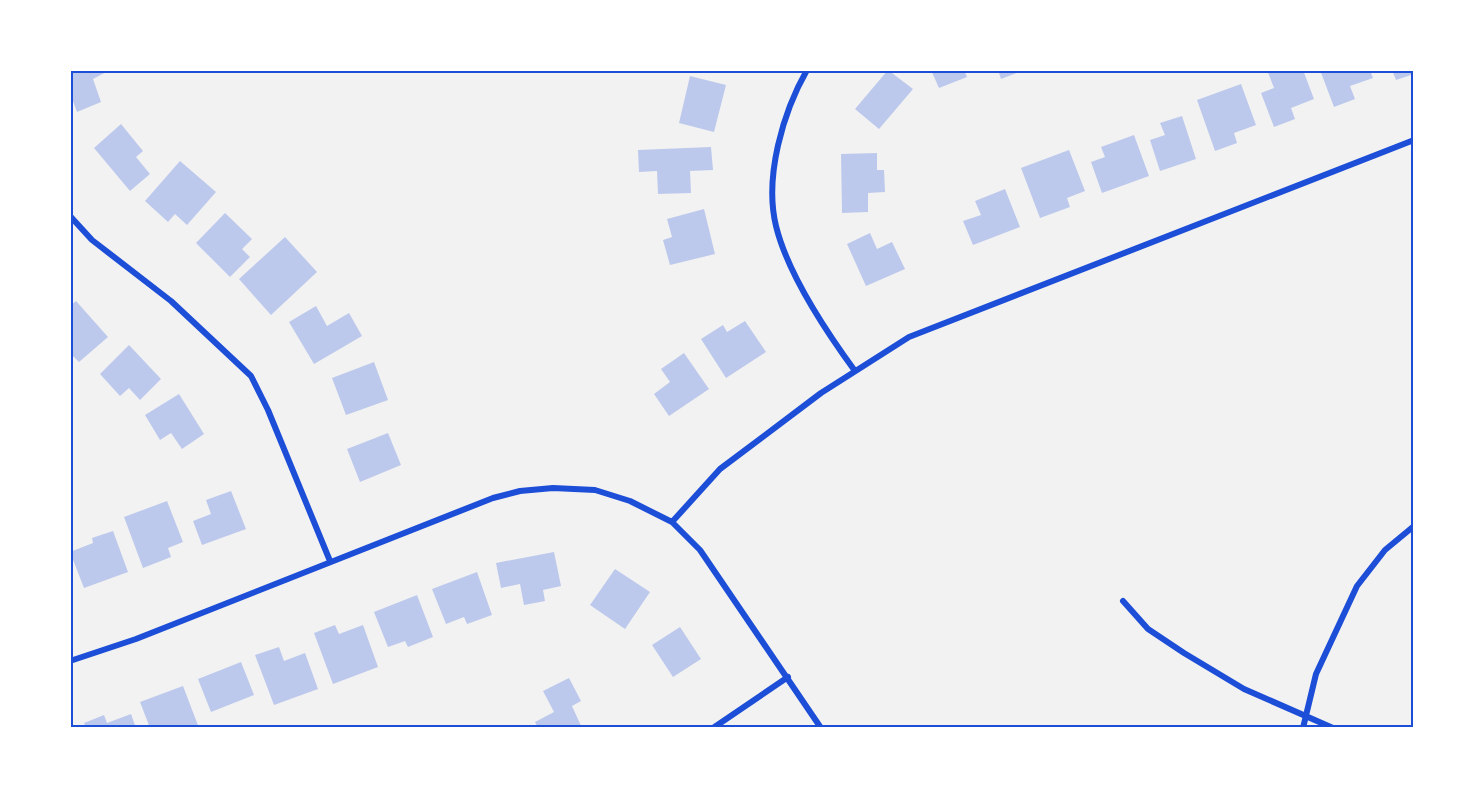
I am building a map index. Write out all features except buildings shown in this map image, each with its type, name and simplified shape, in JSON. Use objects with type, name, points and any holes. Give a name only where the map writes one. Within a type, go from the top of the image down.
[{"type":"street","points":[[807,70],[797,88],[780,133],[773,181],[775,225],[796,276],[832,339],[855,371]]},
{"type":"street","points":[[672,522],[720,469],[855,371],[909,337],[950,319],[1413,140]]},
{"type":"street","points":[[70,216],[92,240],[171,300],[251,376],[268,410],[330,561]]},
{"type":"street","points":[[70,661],[136,639],[493,498],[520,491],[553,488],[595,490],[630,501],[672,522],[700,550],[821,728]]},
{"type":"street","points":[[1303,728],[1316,674],[1357,586],[1386,550],[1413,526]]},
{"type":"street","points":[[1123,600],[1148,629],[1184,653],[1244,689],[1333,728]]},
{"type":"street","points":[[713,728],[788,677]]}]
